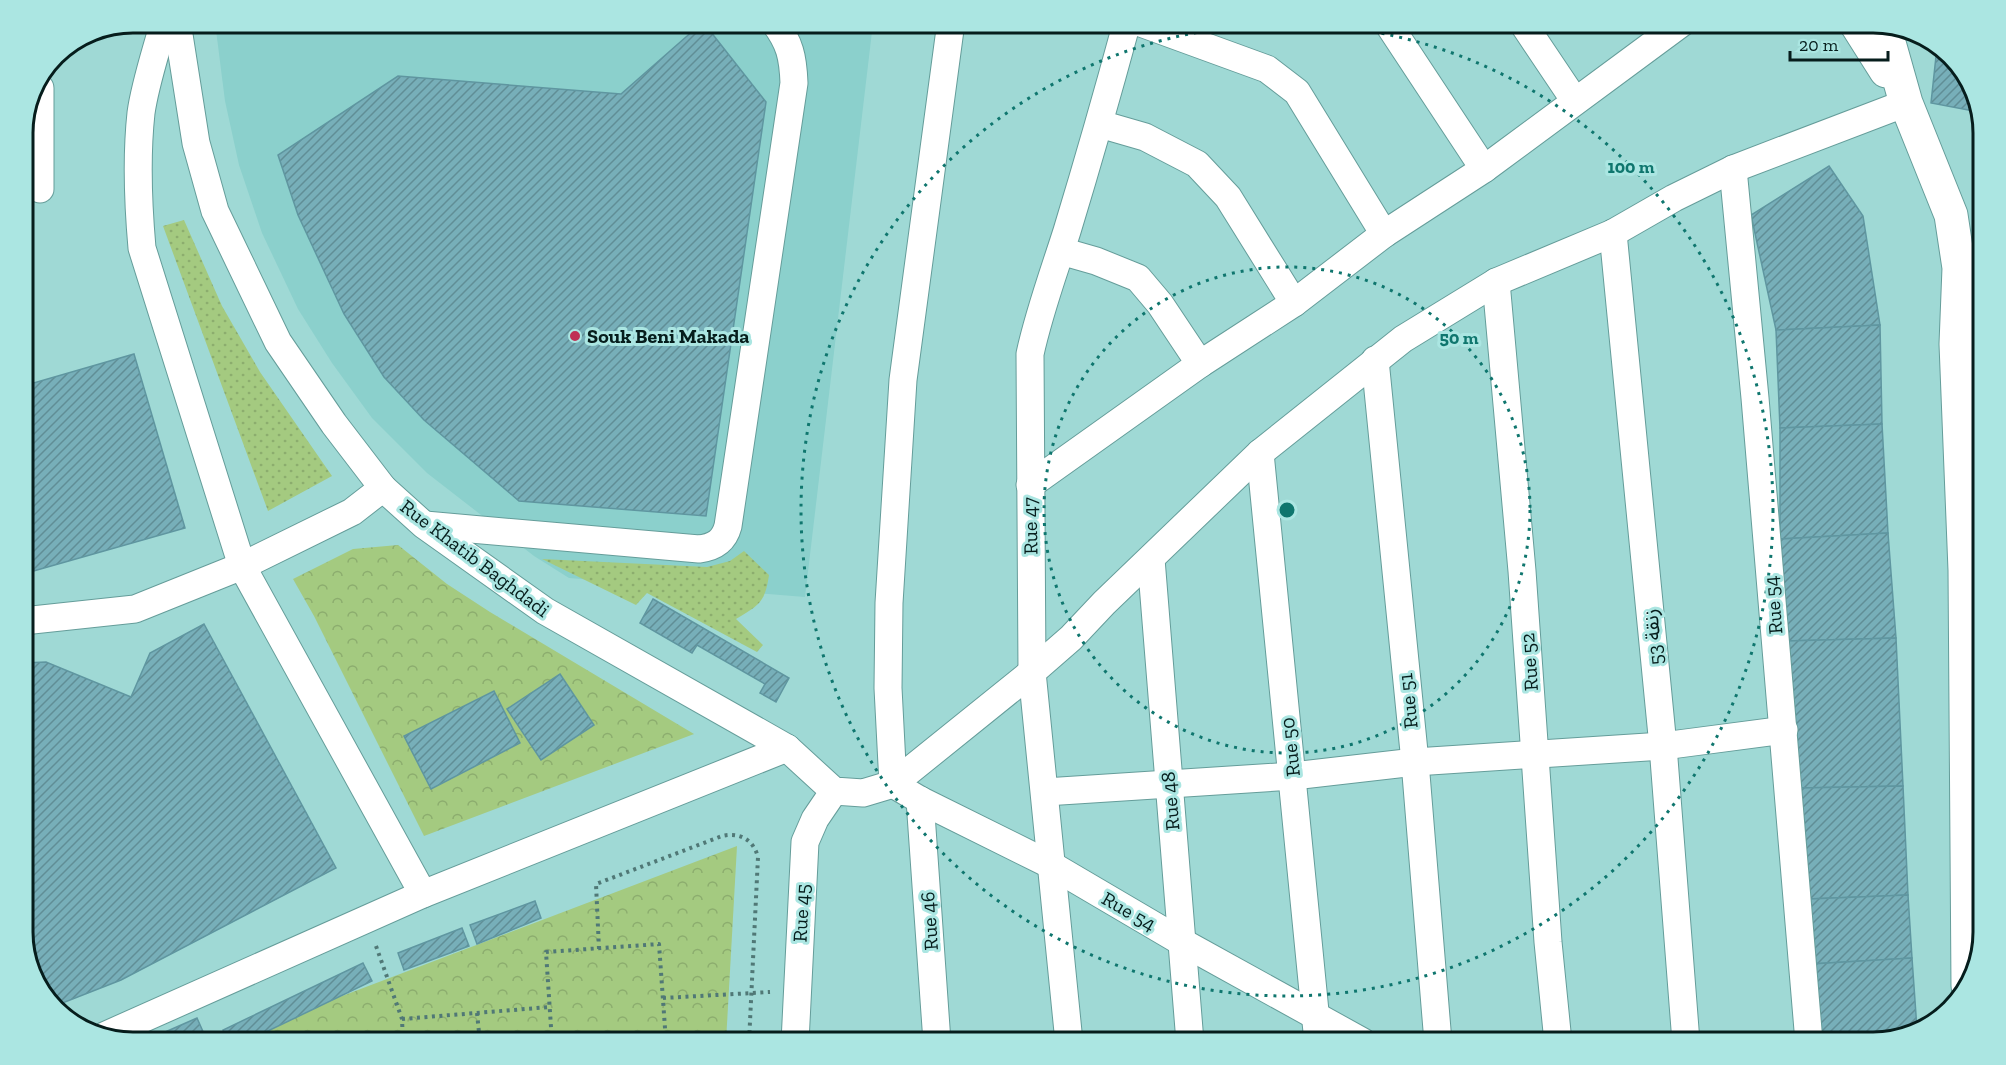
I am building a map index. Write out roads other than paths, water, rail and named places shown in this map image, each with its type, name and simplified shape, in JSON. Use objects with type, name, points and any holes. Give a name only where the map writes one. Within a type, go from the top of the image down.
[{"type":"main road","points":[[1862,33],[1906,103]]},
{"type":"main road","points":[[1887,34],[1906,103],[1951,215],[1959,267],[1956,344],[1973,760]]},
{"type":"main road","points":[[1970,957],[1973,918]]},
{"type":"street","points":[[161,33],[141,111],[137,165],[142,248],[242,566],[423,894]]},
{"type":"street","name":"Rue Khatib Baghdadi","points":[[179,33],[196,143],[214,211],[278,342],[334,424],[383,488],[424,525],[545,611],[787,748],[834,791]]},
{"type":"street","points":[[424,525],[699,549],[707,548],[721,540],[728,526],[794,83],[793,60],[782,33]]},
{"type":"street","points":[[893,784],[888,688],[889,614],[903,380],[950,33]]},
{"type":"street","name":"Rue 47","points":[[1068,1032],[1032,672],[1030,354],[1039,316],[1100,124],[1124,33]]},
{"type":"street","points":[[1168,33],[1267,69],[1297,92],[1384,234]]},
{"type":"street","points":[[1394,33],[1484,170]]},
{"type":"street","points":[[1529,33],[1575,101]]},
{"type":"street","points":[[1030,485],[1200,364],[1294,303],[1384,234],[1484,170],[1668,33]]},
{"type":"street","points":[[33,135],[38,102]]},
{"type":"street","points":[[834,791],[863,794],[893,784],[1071,638],[1104,603],[1260,453],[1403,339],[1496,282],[1613,233],[1674,198],[1733,169],[1906,103]]},
{"type":"street","points":[[1100,124],[1145,137],[1197,164],[1228,197],[1294,303]]},
{"type":"street","points":[[33,148],[40,189]]},
{"type":"street","name":"Rue 54","points":[[1733,169],[1784,730],[1808,1032]]},
{"type":"street","name":"زنقة 53","points":[[1613,233],[1663,746],[1685,1032]]},
{"type":"street","points":[[1061,251],[1096,261],[1138,278],[1160,304],[1200,364]]},
{"type":"street","name":"Rue 52","points":[[1496,282],[1522,571],[1548,942],[1557,1032]]},
{"type":"street","name":"Rue 51","points":[[1375,360],[1414,762],[1437,1032]]},
{"type":"street","name":"Rue 50","points":[[1260,453],[1317,1030]]},
{"type":"street","points":[[33,620],[135,609],[242,566],[352,512],[383,488]]},
{"type":"street","name":"Rue 48","points":[[1151,560],[1189,1032]]},
{"type":"street","points":[[1045,792],[1293,776],[1414,762],[1663,746],[1784,730]]},
{"type":"street","points":[[116,1030],[423,894],[787,748]]},
{"type":"street","name":"Rue 54","points":[[893,784],[920,800],[1051,865],[1182,942],[1317,1030]]},
{"type":"street","name":"Rue 45","points":[[795,1032],[805,842],[815,819],[834,791]]},
{"type":"street","name":"Rue 46","points":[[920,800],[936,1032]]},
{"type":"place","name":"Souk Beni Makada","points":[[575,336]]}]
